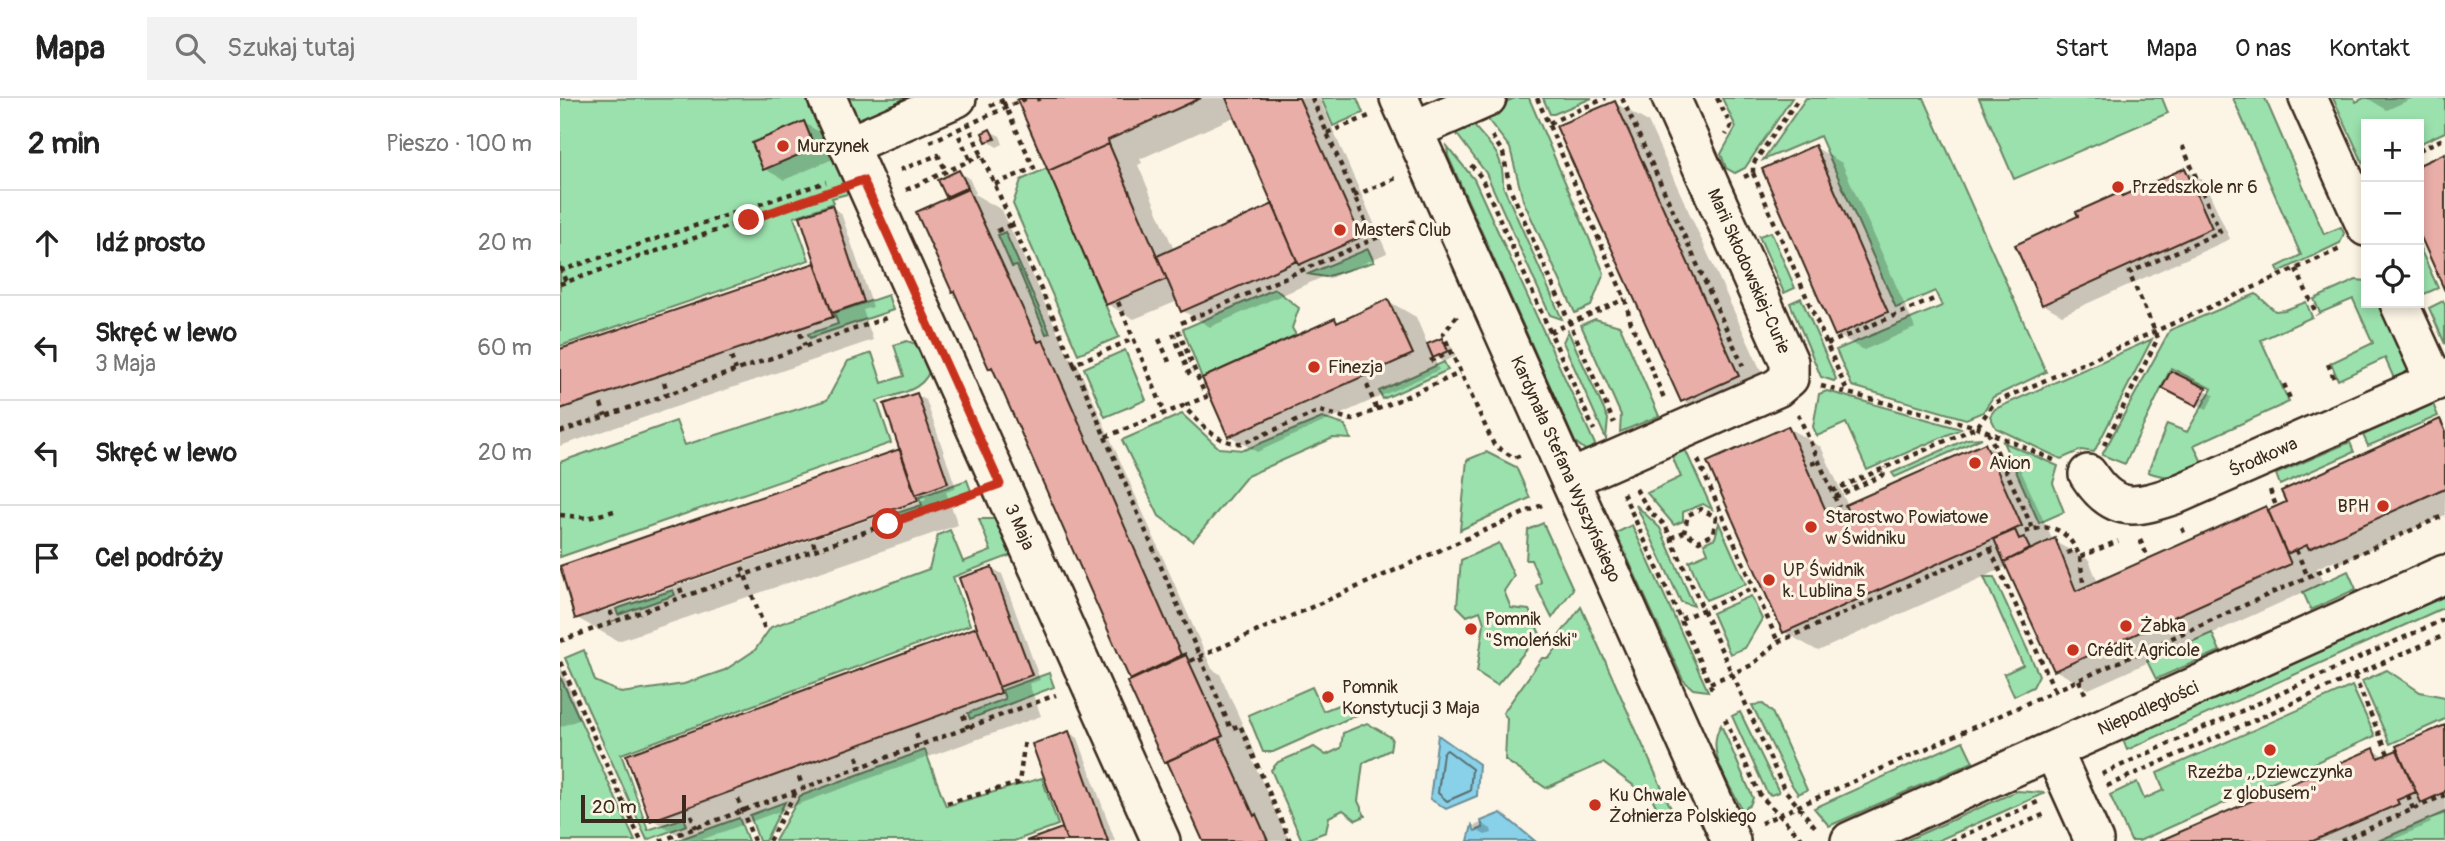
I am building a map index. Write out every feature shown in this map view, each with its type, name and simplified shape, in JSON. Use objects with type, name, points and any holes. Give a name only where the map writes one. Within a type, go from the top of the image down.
[{"type":"street","name":"3 Maja","points":[[827,98],[1161,841]]},
{"type":"street","name":"Marii Skłodowskiej-Curie","points":[[1560,490],[1777,388],[1789,378],[1789,362],[1671,98]]},
{"type":"street","points":[[2308,98],[2356,236]]},
{"type":"street","points":[[857,165],[955,107]]},
{"type":"street","points":[[1396,114],[1485,112]]},
{"type":"street","name":"Kardynała Stefana Wyszyńskiego","points":[[1396,114],[1560,490],[1731,841]]},
{"type":"street","points":[[2402,308],[2440,380]]},
{"type":"street","name":"Środkowa","points":[[2088,474],[2099,492],[2112,501],[2130,506],[2153,502],[2178,495],[2440,380]]},
{"type":"street","name":"Niepodległości","points":[[1834,836],[2053,750],[2445,574]]},
{"type":"street","points":[[2053,750],[2094,841]]},
{"type":"path","points":[[930,142],[1027,98]]},
{"type":"path","points":[[1312,98],[1367,228]]},
{"type":"path","points":[[1537,98],[1625,299],[1631,323],[1664,399]]},
{"type":"path","points":[[1549,123],[1606,98]]},
{"type":"path","points":[[1622,98],[1745,371]]},
{"type":"path","points":[[1799,98],[1753,164],[1753,173],[1847,391],[1978,427],[2088,474],[2158,338],[2129,273],[2220,232],[2182,145]]},
{"type":"path","points":[[995,184],[1034,168],[1003,100]]},
{"type":"path","points":[[955,107],[995,184],[1231,729],[1240,726],[1290,841]]},
{"type":"path","points":[[1485,112],[1503,153],[1510,188],[1611,410],[1614,430]]},
{"type":"path","points":[[1327,133],[1396,114]]},
{"type":"path","points":[[2424,148],[2445,138]]},
{"type":"path","points":[[924,161],[938,155],[946,171]]},
{"type":"path","points":[[899,192],[982,155]]},
{"type":"path","points":[[857,165],[563,283],[560,270],[857,165]]},
{"type":"path","points":[[1741,178],[1753,173]]},
{"type":"path","points":[[1481,177],[1597,437]]},
{"type":"path","points":[[1354,196],[1385,182]]},
{"type":"path","points":[[1181,323],[1419,220]]},
{"type":"path","points":[[997,231],[1012,224]]},
{"type":"path","points":[[1832,491],[1978,427],[1994,403],[2155,329],[2296,269],[2356,236]]},
{"type":"path","points":[[2296,269],[2316,315]]},
{"type":"path","points":[[1550,332],[1625,299]]},
{"type":"path","points":[[1827,344],[1934,299]]},
{"type":"path","points":[[1118,302],[1165,413]]},
{"type":"path","points":[[560,432],[921,305]]},
{"type":"path","points":[[1460,312],[1443,334],[1494,445],[1514,458],[1527,452]]},
{"type":"path","points":[[1105,437],[1206,397],[1176,332],[1191,378]]},
{"type":"path","points":[[800,333],[805,346]]},
{"type":"path","points":[[1074,364],[1133,339]]},
{"type":"path","points":[[1159,339],[1170,364]]},
{"type":"path","points":[[1430,361],[1451,352]]},
{"type":"path","points":[[731,357],[736,370]]},
{"type":"path","points":[[2328,364],[2335,381]]},
{"type":"path","points":[[1183,406],[1222,442],[1243,443],[1320,411],[1353,420],[1460,373]]},
{"type":"path","points":[[664,382],[668,394]]},
{"type":"path","points":[[2284,384],[2291,401]]},
{"type":"path","points":[[1367,385],[1377,410]]},
{"type":"path","points":[[601,404],[605,416]]},
{"type":"path","points":[[1797,410],[1839,507]]},
{"type":"path","points":[[1988,432],[2033,529]]},
{"type":"path","points":[[1698,460],[1719,516],[1778,642]]},
{"type":"path","points":[[1811,464],[1819,461]]},
{"type":"path","points":[[1835,497],[1883,475],[1885,468]]},
{"type":"path","points":[[1630,477],[1640,497],[1665,525],[1784,789],[1798,806],[1834,836]]},
{"type":"path","points":[[560,641],[1000,484]]},
{"type":"path","points":[[1189,661],[1560,490]]},
{"type":"path","points":[[1684,532],[1688,515],[1701,509],[1719,516]]},
{"type":"path","points":[[1631,510],[1714,693]]},
{"type":"path","points":[[560,515],[588,518],[614,511]]},
{"type":"path","points":[[1779,815],[2445,515]]},
{"type":"path","points":[[1684,532],[1699,541],[1713,534],[1719,516]]},
{"type":"path","points":[[885,517],[888,524]]},
{"type":"path","points":[[2025,533],[2050,527]]},
{"type":"path","points":[[1671,538],[1684,532]]},
{"type":"path","points":[[2136,532],[2147,555]]},
{"type":"path","points":[[813,542],[816,550]]},
{"type":"path","points":[[1710,683],[1752,665],[1778,642],[1953,562],[1997,545]]},
{"type":"path","points":[[1990,549],[2055,691]]},
{"type":"path","points":[[2067,553],[2076,549]]},
{"type":"path","points":[[2296,550],[2308,577]]},
{"type":"path","points":[[2080,557],[2083,582]]},
{"type":"path","points":[[743,567],[766,632]]},
{"type":"path","points":[[680,588],[683,597]]},
{"type":"path","points":[[1680,619],[1754,588]]},
{"type":"path","points":[[610,611],[614,621]]},
{"type":"path","points":[[1984,841],[2073,794],[2445,619]]},
{"type":"path","points":[[1951,841],[2073,794],[2445,635]]},
{"type":"path","points":[[560,662],[641,841]]},
{"type":"path","points":[[2354,676],[2388,754]]},
{"type":"path","points":[[660,841],[1088,682]]},
{"type":"path","points":[[963,715],[968,727]]},
{"type":"path","points":[[1725,719],[1760,795],[1804,841]]},
{"type":"path","points":[[947,803],[1018,783],[1026,739],[1022,731]]},
{"type":"path","points":[[916,734],[920,745]]},
{"type":"path","points":[[857,756],[861,767]]},
{"type":"path","points":[[799,777],[803,788]]},
{"type":"path","points":[[769,841],[797,790]]},
{"type":"path","points":[[2408,795],[2413,809]]},
{"type":"path","points":[[2341,841],[2445,795]]},
{"type":"path","points":[[738,799],[754,841]]},
{"type":"path","points":[[691,815],[696,828]]},
{"type":"path","points":[[2358,833],[2361,841]]},
{"type":"green space","points":[[809,98],[851,193],[832,198],[834,203],[794,217],[809,260],[560,346],[560,99]]},
{"type":"green space","points":[[835,98],[924,98],[856,126]]},
{"type":"green space","points":[[1321,98],[1357,98],[1363,113],[1333,126]]},
{"type":"green space","points":[[1515,98],[1529,98],[1604,273],[1591,306],[1575,313],[1523,200],[1510,148],[1482,112]]},
{"type":"green space","points":[[1543,98],[1592,98],[1550,114]]},
{"type":"green space","points":[[1722,98],[1792,98],[1745,168],[1735,173],[1726,168],[1721,154],[1736,127]]},
{"type":"green space","points":[[1806,98],[1924,98],[2046,372],[1993,397],[1983,412],[1966,419],[1852,386],[1836,350],[1942,306],[1935,291],[1896,308],[1820,136],[1763,160]]},
{"type":"green space","points":[[1979,98],[2162,98],[2168,113],[2014,179]]},
{"type":"green space","points":[[2233,98],[2265,98],[2324,234],[2341,227],[2344,233],[2340,243],[2279,272],[2277,267],[2301,255]]},
{"type":"green space","points":[[2333,98],[2354,98],[2356,102],[2364,98],[2445,98],[2445,132],[2424,142],[2424,119],[2361,119],[2361,158]]},
{"type":"green space","points":[[1468,118],[1497,155],[1503,174],[1503,186],[1562,319],[1550,315],[1486,173],[1453,129]]},
{"type":"green space","points":[[1447,146],[1474,179],[1598,451],[1588,452],[1575,442],[1448,156]]},
{"type":"green space","points":[[1047,168],[1119,337],[1078,354],[1013,204],[1021,180]]},
{"type":"green space","points":[[1005,232],[1050,333],[1046,334],[1017,266],[1012,267],[998,235]]},
{"type":"green space","points":[[1771,232],[1795,288],[1784,293],[1759,236]]},
{"type":"green space","points":[[1368,249],[1374,262],[1325,277],[1308,274]]},
{"type":"green space","points":[[2424,257],[2438,288],[2424,294]]},
{"type":"green space","points":[[2356,280],[2361,280],[2361,308],[2390,308],[2411,367],[2396,383],[2385,358],[2338,380],[2331,363],[2373,343],[2353,299],[2320,313],[2314,299]]},
{"type":"green space","points":[[1275,289],[1299,308],[1292,328],[1296,335],[1202,378],[1183,329]]},
{"type":"green space","points":[[2256,294],[2275,311],[2306,302],[2312,317],[2261,340],[2289,402],[2194,445],[2205,469],[2176,477],[2148,472],[2167,424],[2187,432],[2212,389],[2171,368],[2125,464],[2102,455],[2170,330]]},
{"type":"green space","points":[[888,295],[893,310],[810,338],[808,334],[838,324],[834,313]]},
{"type":"green space","points":[[1801,298],[1836,379],[1834,381],[1821,377],[1790,303]]},
{"type":"green space","points":[[2443,301],[2445,305],[2445,344],[2429,308]]},
{"type":"green space","points":[[1595,319],[1620,326],[1659,416],[1620,432],[1621,415],[1581,325]]},
{"type":"green space","points":[[1568,331],[1608,419],[1606,439],[1563,342]]},
{"type":"green space","points":[[2152,339],[2094,452],[2081,450],[2061,459],[1996,428],[1990,416],[1995,409]]},
{"type":"green space","points":[[907,341],[919,345],[932,363],[925,380],[912,390],[877,401],[891,443],[560,557],[560,462],[676,421],[685,445],[827,400],[848,361],[872,353],[882,383],[904,376],[894,345]]},
{"type":"green space","points":[[1125,350],[1146,400],[1105,417],[1084,368]]},
{"type":"green space","points":[[1444,362],[1448,370],[1383,399],[1379,391]]},
{"type":"green space","points":[[1827,391],[1961,429],[1867,470],[1846,423],[1817,436],[1813,427],[1819,394]]},
{"type":"green space","points":[[2433,404],[2438,416],[2368,446],[2363,435]]},
{"type":"green space","points":[[1182,414],[1219,448],[1244,450],[1322,418],[1345,425],[1351,439],[1333,438],[1247,476],[1193,541],[1159,516],[1122,440]]},
{"type":"green space","points":[[1982,438],[1895,477],[1892,473],[1967,439]]},
{"type":"green space","points":[[2003,442],[2058,466],[2053,483],[2064,512],[2039,523]]},
{"type":"green space","points":[[2350,442],[2354,452],[2280,485],[2276,474]]},
{"type":"green space","points":[[1685,449],[1712,509],[1703,504],[1683,512],[1683,521],[1674,525],[1647,493],[1681,477],[1671,454]]},
{"type":"green space","points":[[1486,452],[1516,467],[1530,498],[1460,530],[1467,460]]},
{"type":"green space","points":[[967,480],[971,491],[892,519],[891,515],[922,505],[919,497]]},
{"type":"green space","points":[[1636,505],[1660,528],[1694,606],[1681,602]]},
{"type":"green space","points":[[979,519],[994,519],[1008,528],[1015,549],[1009,556],[953,577],[970,625],[621,754],[648,830],[684,818],[687,825],[647,840],[565,658],[584,650],[595,681],[621,693],[684,684],[725,670],[755,650],[771,627],[929,569],[938,535],[950,530],[963,562],[991,551]]},
{"type":"green space","points":[[1543,523],[1573,589],[1552,618],[1536,586],[1541,582],[1531,560],[1526,560],[1528,530]]},
{"type":"green space","points":[[1719,523],[1746,584],[1706,600],[1689,561],[1708,553],[1704,543],[1715,538]]},
{"type":"green space","points":[[1632,525],[1708,691],[1693,689],[1683,680],[1616,533]]},
{"type":"green space","points":[[1499,543],[1514,576],[1504,591],[1511,608],[1529,610],[1540,634],[1497,685],[1477,672],[1484,623],[1480,611],[1467,616],[1457,606],[1461,560]]},
{"type":"green space","points":[[2348,571],[2356,589],[2311,610],[2303,592]]},
{"type":"green space","points":[[1984,577],[1994,577],[2039,675],[2033,687],[2014,696],[2004,674],[2023,665]]},
{"type":"green space","points":[[673,590],[675,595],[618,615],[616,609]]},
{"type":"green space","points":[[1751,596],[1762,619],[1745,648],[1730,654],[1712,613]]},
{"type":"green space","points":[[2445,596],[2445,607],[2127,750],[2123,740]]},
{"type":"green space","points":[[1581,607],[1673,813],[1662,818],[1653,800],[1603,763],[1546,788],[1505,760],[1507,718],[1503,713],[1542,658],[1549,658],[1561,642],[1559,636]]},
{"type":"green space","points":[[2212,633],[2220,651],[2156,679],[2147,661]]},
{"type":"green space","points":[[2387,670],[2420,692],[2445,697],[2445,719],[2390,744],[2362,681]]},
{"type":"green space","points":[[1049,673],[1054,687],[970,719],[968,713],[1005,699],[1002,690]]},
{"type":"green space","points":[[560,676],[635,841],[560,841]]},
{"type":"green space","points":[[2352,686],[2375,736],[2139,841],[2131,841],[2110,795],[2137,782],[2144,799],[2164,790],[2157,773]]},
{"type":"green space","points":[[1312,687],[1323,711],[1346,702],[1361,713],[1273,752],[1263,752],[1248,715]]},
{"type":"green space","points":[[1763,704],[1772,712],[1807,790],[1798,794],[1790,782],[1752,705]]},
{"type":"green space","points":[[1740,712],[1779,792],[1771,795],[1767,793],[1732,716]]},
{"type":"green space","points":[[1367,723],[1392,738],[1390,750],[1363,763],[1358,801],[1365,816],[1356,820],[1343,810],[1329,817],[1326,832],[1302,841],[1271,770],[1278,762],[1314,747],[1326,755],[1341,748],[1343,733]]},
{"type":"green space","points":[[1721,725],[1753,798],[1750,805],[1742,810],[1717,757],[1715,746]]},
{"type":"green space","points":[[1963,741],[1973,762],[1829,826],[1814,808]]},
{"type":"green space","points":[[925,750],[946,806],[1042,778],[1058,825],[1014,841],[775,841],[800,796]]},
{"type":"green space","points":[[2017,791],[2045,793],[1937,841],[1905,841]]},
{"type":"green space","points":[[785,802],[765,841],[759,841],[750,815]]},
{"type":"green space","points":[[2445,812],[2445,841],[2378,841]]},
{"type":"green space","points":[[739,818],[748,841],[675,841]]},
{"type":"water","points":[[1438,735],[1479,764],[1477,796],[1446,809],[1430,799]]},
{"type":"water","points":[[1501,813],[1535,841],[1468,841],[1472,825],[1475,831],[1483,828],[1481,821]]},
{"type":"building","points":[[1201,98],[1108,140],[1109,144],[1048,171],[1017,100]]},
{"type":"building","points":[[1226,98],[1299,98],[1361,237],[1299,265]]},
{"type":"building","points":[[1615,101],[1739,376],[1681,402],[1556,126]]},
{"type":"building","name":"Murzynek","points":[[804,121],[815,148],[763,170],[752,143]]},
{"type":"building","points":[[990,129],[995,139],[986,142],[982,133]]},
{"type":"building","points":[[1109,144],[1167,279],[1106,305],[1048,171]]},
{"type":"building","points":[[1815,145],[1888,312],[1835,336],[1762,169]]},
{"type":"building","points":[[2445,153],[2445,291],[2424,244],[2424,163]]},
{"type":"building","points":[[2185,168],[2212,228],[2042,305],[2015,245],[2078,216],[2076,212],[2121,192],[2122,196]]},
{"type":"building","points":[[959,170],[968,187],[946,197],[938,180]]},
{"type":"building","points":[[968,189],[1038,342],[1043,340],[1181,655],[1186,653],[1130,680],[992,367],[989,369],[916,212]]},
{"type":"building","points":[[1273,204],[1297,261],[1181,312],[1157,256]]},
{"type":"building","points":[[832,205],[864,302],[832,313],[800,216]]},
{"type":"building","points":[[815,263],[833,317],[560,409],[560,349]]},
{"type":"building","points":[[1388,299],[1413,354],[1228,437],[1202,378],[1335,318],[1337,323]]},
{"type":"building","points":[[1442,338],[1448,351],[1433,358],[1427,344]]},
{"type":"building","points":[[2171,371],[2206,388],[2197,406],[2162,388]]},
{"type":"building","points":[[917,393],[948,483],[915,495],[884,404]]},
{"type":"building","points":[[2440,419],[2445,430],[2445,488],[2309,549],[2307,545],[2287,554],[2268,510],[2286,502],[2281,491]]},
{"type":"building","points":[[1788,426],[1831,522],[1849,514],[1845,505],[1985,443],[2022,526],[1783,633],[1707,462]]},
{"type":"building","points":[[900,449],[918,501],[575,619],[560,566]]},
{"type":"building","points":[[2266,506],[2291,564],[2054,671],[2004,562],[2055,538],[2076,591]]},
{"type":"building","points":[[2015,530],[2019,539],[2024,537],[2030,549],[2004,562],[1994,539]]},
{"type":"building","points":[[992,567],[1032,675],[999,687],[959,578]]},
{"type":"building","points":[[977,627],[1001,693],[650,821],[626,755]]},
{"type":"building","points":[[1186,655],[1223,736],[1164,763],[1127,682]]},
{"type":"building","points":[[2445,725],[2445,792],[2421,803],[2396,746]]},
{"type":"building","points":[[1069,731],[1108,841],[1067,841],[1032,744]]},
{"type":"building","points":[[1219,738],[1268,841],[1203,841],[1167,761]]},
{"type":"building","points":[[2374,748],[2378,758],[2397,750],[2416,792],[2397,800],[2399,804],[2313,841],[2159,841]]},
{"type":"building","points":[[1062,828],[1067,841],[1026,841]]},
{"type":"place","name":"Murzynek","points":[[783,146]]},
{"type":"place","name":"Przedszkole nr 6","points":[[2118,187]]},
{"type":"place","name":"Masters Club","points":[[1340,230]]},
{"type":"place","name":"Finezja","points":[[1314,367]]},
{"type":"place","name":"Avion","points":[[1975,463]]},
{"type":"place","name":"BPH","points":[[2383,506]]},
{"type":"place","name":"Starostwo Powiatowe w Świdniku","points":[[1811,527]]},
{"type":"place","name":"UP Świdnik k. Lublina 5","points":[[1769,580]]},
{"type":"place","name":"Żabka","points":[[2126,626]]},
{"type":"place","name":"Pomnik \"Smoleński\"","points":[[1471,629]]},
{"type":"place","name":"Crédit Agricole","points":[[2073,650]]},
{"type":"place","name":"Pomnik Konstytucji 3 Maja","points":[[1328,697]]},
{"type":"place","name":"Rzeźba ,,Dziewczynka z globusem\"","points":[[2270,750]]},
{"type":"place","name":"Ku Chwale Żołnierza Polskiego","points":[[1595,805]]},
{"type":"route","points":[[749,220],[863,180],[921,305],[1000,484],[888,524]]}]
